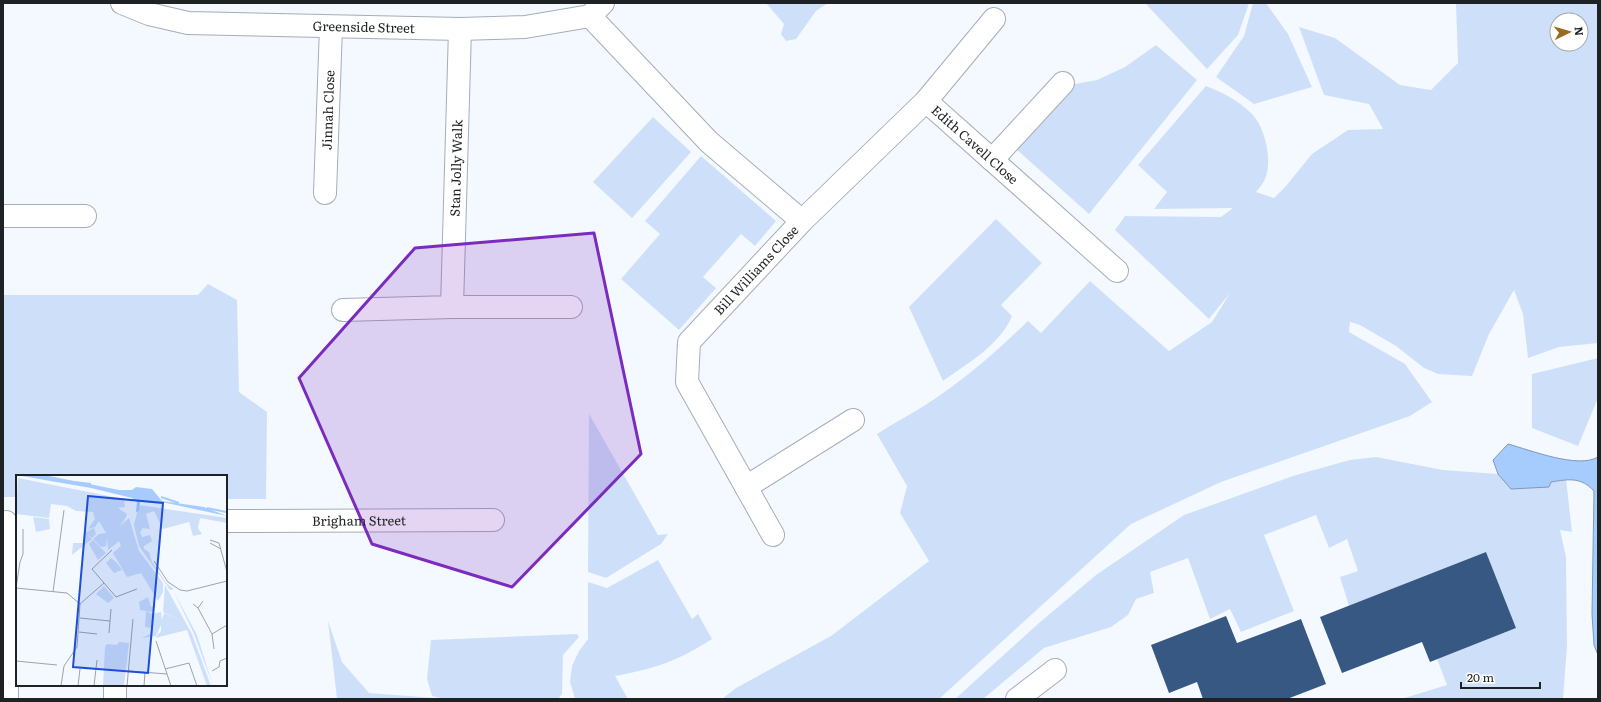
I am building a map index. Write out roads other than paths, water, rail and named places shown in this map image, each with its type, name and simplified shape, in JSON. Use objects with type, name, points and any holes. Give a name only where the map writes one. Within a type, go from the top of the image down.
[{"type":"street","name":"Greenside Street","points":[[122,3],[148,14],[188,23],[460,30],[525,28],[596,9]]},
{"type":"street","name":"Bill Williams Close","points":[[596,9],[709,142],[802,221],[689,342],[687,382],[773,535]]},
{"type":"street","points":[[926,101],[994,19]]},
{"type":"street","name":"Jinnah Close","points":[[325,193],[331,27]]},
{"type":"street","name":"Stan Jolly Walk","points":[[452,307],[460,30]]},
{"type":"street","points":[[992,160],[1063,83]]},
{"type":"street","name":"Edith Cavell Close","points":[[802,221],[926,101],[1117,271]]},
{"type":"street","points":[[3,216],[84,216]]},
{"type":"street","points":[[342,310],[452,307],[571,307]]},
{"type":"street","points":[[746,487],[853,420]]},
{"type":"street","name":"Brigham Street","points":[[227,521],[493,520]]},
{"type":"street","points":[[5,687],[9,522]]},
{"type":"street","points":[[1017,699],[1055,670]]},
{"type":"street","points":[[115,686],[115,699]]},
{"type":"water","points":[[1508,444],[1567,460],[1579,461],[1598,457],[1598,655],[1594,645],[1592,614],[1594,491],[1584,483],[1574,480],[1551,482],[1549,487],[1511,489],[1498,474],[1493,460]]}]
